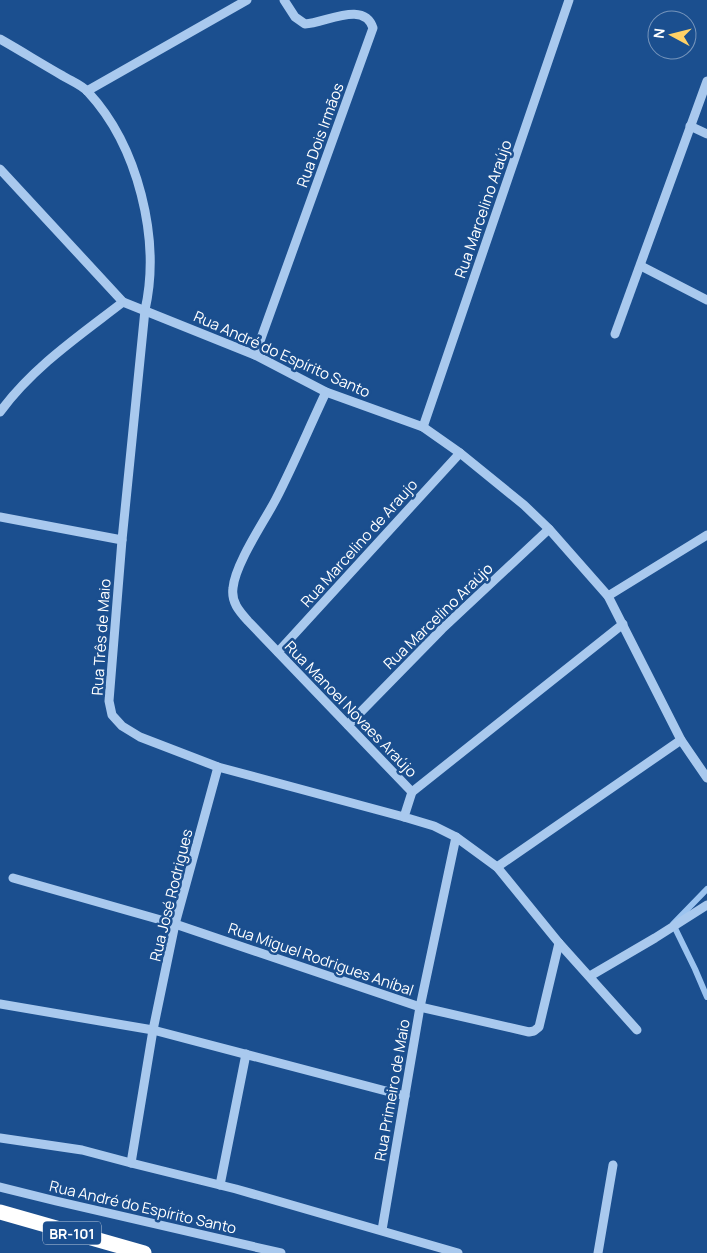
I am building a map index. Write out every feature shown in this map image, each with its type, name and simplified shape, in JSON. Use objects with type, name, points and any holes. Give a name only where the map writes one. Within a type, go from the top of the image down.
[{"type":"highway","name":"BR-101","points":[[0,1212],[144,1253]]},
{"type":"street","points":[[0,39],[87,90],[247,0]]},
{"type":"street","name":"Rua Dois Irmãos","points":[[255,355],[373,28],[364,15],[355,12],[312,24],[305,24],[295,17],[284,0]]},
{"type":"street","name":"Rua Marcelino Araújo","points":[[423,427],[569,0]]},
{"type":"street","points":[[615,334],[707,81]]},
{"type":"street","name":"Rua Três de Maio","points":[[87,90],[113,124],[133,166],[149,230],[149,292],[145,310],[122,540],[109,701],[112,716],[122,726],[140,737],[218,767],[404,817]]},
{"type":"street","points":[[690,126],[707,134]]},
{"type":"street","name":"Rua André do Espírito Santo","points":[[0,169],[123,302],[255,355],[326,392],[423,427],[460,453],[524,505],[549,529],[608,596],[681,740],[707,778]]},
{"type":"street","points":[[641,266],[707,300]]},
{"type":"street","points":[[0,412],[13,394],[35,371],[123,302]]},
{"type":"street","name":"Rua Manoel Novaes Araújo","points":[[326,392],[276,498],[238,569],[233,588],[234,600],[239,611],[412,792],[404,817]]},
{"type":"street","name":"Rua Marcelino de Araujo","points":[[278,652],[460,453]]},
{"type":"street","points":[[0,518],[122,540]]},
{"type":"street","name":"Rua Marcelino Araújo","points":[[348,725],[442,629],[549,529]]},
{"type":"street","points":[[608,596],[707,535]]},
{"type":"street","points":[[412,792],[622,624]]},
{"type":"street","points":[[497,867],[681,740]]},
{"type":"street","name":"Rua José Rodrigues","points":[[131,1163],[153,1030],[175,924],[218,767]]},
{"type":"street","points":[[404,817],[434,826],[456,837],[497,867],[559,943],[637,1030]]},
{"type":"street","name":"Rua Primeiro de Maio","points":[[382,1230],[420,1007],[456,837]]},
{"type":"street","name":"Rua Miguel Rodrigues Aníbal","points":[[13,878],[175,924],[420,1007],[529,1032],[534,1031],[538,1027],[559,943]]},
{"type":"street","points":[[590,976],[707,905]]},
{"type":"street","points":[[0,1004],[153,1030],[405,1096]]},
{"type":"street","points":[[220,1185],[246,1054]]},
{"type":"street","points":[[0,1138],[82,1150],[220,1185],[458,1253]]},
{"type":"street","points":[[598,1253],[613,1165]]},
{"type":"street","name":"Rua André do Espírito Santo","points":[[0,1187],[56,1202],[281,1253]]},
{"type":"waterway","points":[[707,889],[673,924],[707,997]]}]
